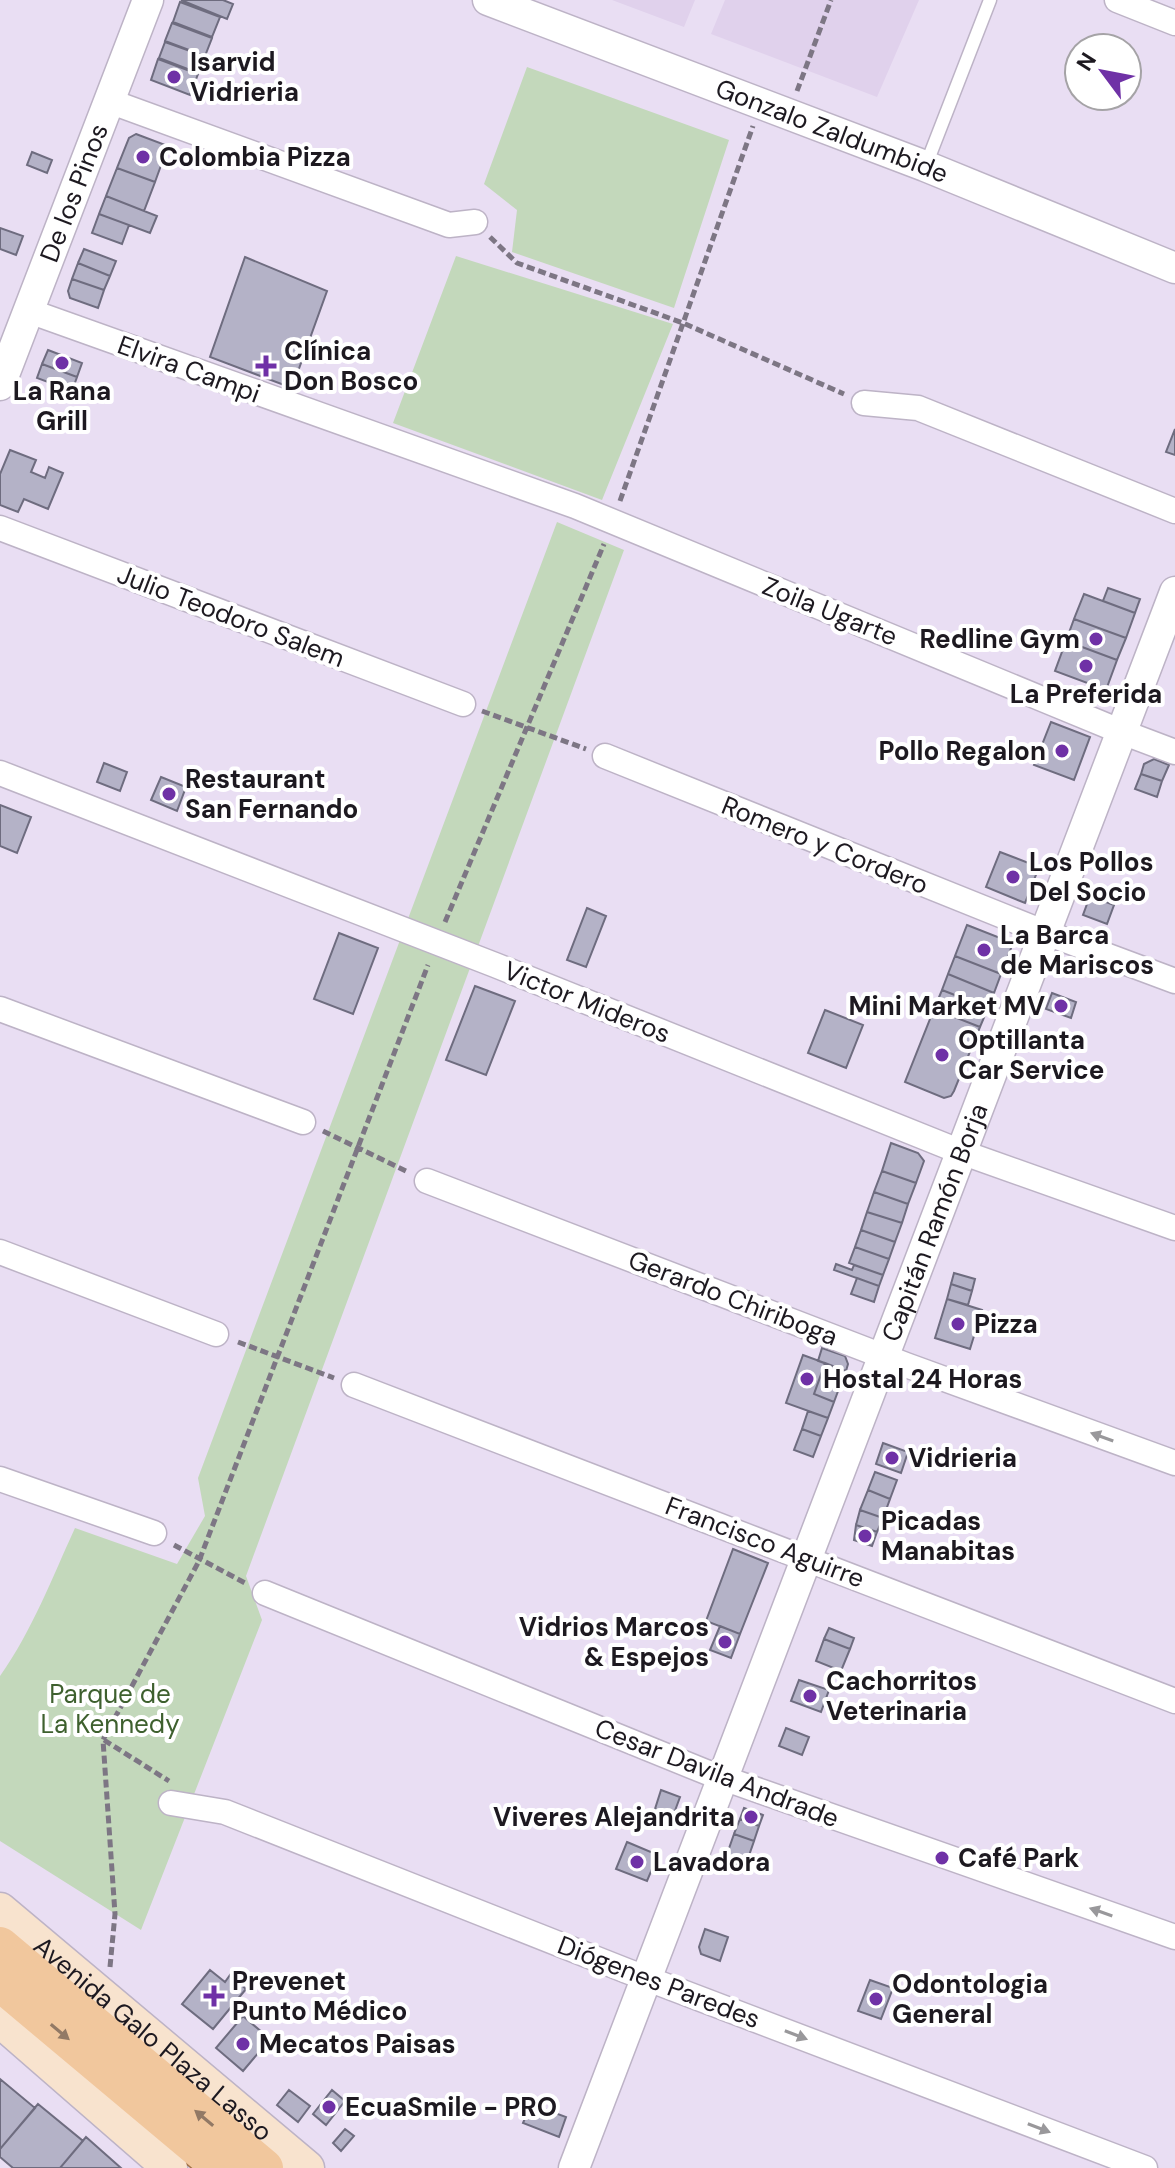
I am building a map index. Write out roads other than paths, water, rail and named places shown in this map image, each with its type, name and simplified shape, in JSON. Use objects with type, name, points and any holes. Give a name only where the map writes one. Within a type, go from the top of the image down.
[{"type":"main road","name":"Avenida Galo Plaza Lasso","points":[[0,1910],[307,2168]]},
{"type":"main road","name":"Avenida Galo Plaza Lasso","points":[[0,1946],[264,2168]]},
{"type":"main road","points":[[0,1982],[222,2168]]},
{"type":"main road","points":[[0,2020],[170,2168]]},
{"type":"street","name":"De los Pinos","points":[[0,385],[148,0]]},
{"type":"street","name":"Gonzalo Zaldumbide","points":[[488,0],[925,166],[1175,268]]},
{"type":"street","points":[[1117,0],[1175,23]]},
{"type":"street","points":[[109,101],[449,225],[475,222]]},
{"type":"street","name":"Elvira Campi","points":[[29,311],[575,506]]},
{"type":"street","points":[[864,403],[918,408],[1175,511]]},
{"type":"street","name":"Zoila Ugarte","points":[[575,506],[1175,752]]},
{"type":"street","name":"Julio Teodoro Salem","points":[[0,528],[463,704]]},
{"type":"street","name":"Capitán Ramón Borja","points":[[574,2168],[1175,592]]},
{"type":"street","name":"Romero y Cordero","points":[[605,756],[1046,933],[1175,981]]},
{"type":"street","name":"Victor Mideros","points":[[0,773],[961,1152],[1175,1228]]},
{"type":"street","points":[[0,1009],[303,1122]]},
{"type":"street","name":"Gerardo Chiriboga","points":[[427,1181],[1175,1463]]},
{"type":"street","points":[[0,1252],[216,1334]]},
{"type":"street","name":"Francisco Aguirre","points":[[354,1385],[1175,1701]]},
{"type":"street","points":[[0,1479],[154,1533]]},
{"type":"street","name":"Cesar Davila Andrade","points":[[265,1593],[723,1778],[1175,1937]]},
{"type":"street","name":"Diógenes Paredes","points":[[171,1803],[225,1812],[1145,2168]]},
{"type":"lane","points":[[925,166],[990,0]]},
{"type":"place","name":"Isarvid Vidrieria","points":[[174,77]]},
{"type":"place","name":"Colombia Pizza","points":[[143,157]]},
{"type":"place","name":"La Rana Grill","points":[[62,363]]},
{"type":"place","name":"Clínica Don Bosco","points":[[266,366]]},
{"type":"place","name":"Redline Gym","points":[[1096,639]]},
{"type":"place","name":"La Preferida","points":[[1086,666]]},
{"type":"place","name":"Pollo Regalon","points":[[1062,751]]},
{"type":"place","name":"Restaurant San Fernando","points":[[169,794]]},
{"type":"place","name":"Los Pollos Del Socio","points":[[1013,877]]},
{"type":"place","name":"La Barca de Mariscos","points":[[984,950]]},
{"type":"place","name":"Mini Market MV","points":[[1061,1006]]},
{"type":"place","name":"Optillanta Car Service","points":[[942,1055]]},
{"type":"place","name":"Pizza","points":[[958,1324]]},
{"type":"place","name":"Hostal 24 Horas","points":[[807,1379]]},
{"type":"place","name":"Vidrieria","points":[[892,1458]]},
{"type":"place","name":"Picadas Manabitas","points":[[865,1536]]},
{"type":"place","name":"Vidrios Marcos & Espejos","points":[[725,1642]]},
{"type":"place","name":"Cachorritos Veterinaria","points":[[810,1696]]},
{"type":"place","name":"Viveres Alejandrita","points":[[751,1817]]},
{"type":"place","name":"Café Park","points":[[942,1858]]},
{"type":"place","name":"Lavadora","points":[[637,1862]]},
{"type":"place","name":"Prevenet Punto Médico","points":[[214,1996]]},
{"type":"place","name":"Odontologia General","points":[[876,1999]]},
{"type":"place","name":"Mecatos Paisas","points":[[243,2044]]},
{"type":"place","name":"EcuaSmile - PRO","points":[[329,2107]]},
{"type":"park label","name":"Parque de La Kennedy","points":[[110,1709]]}]
